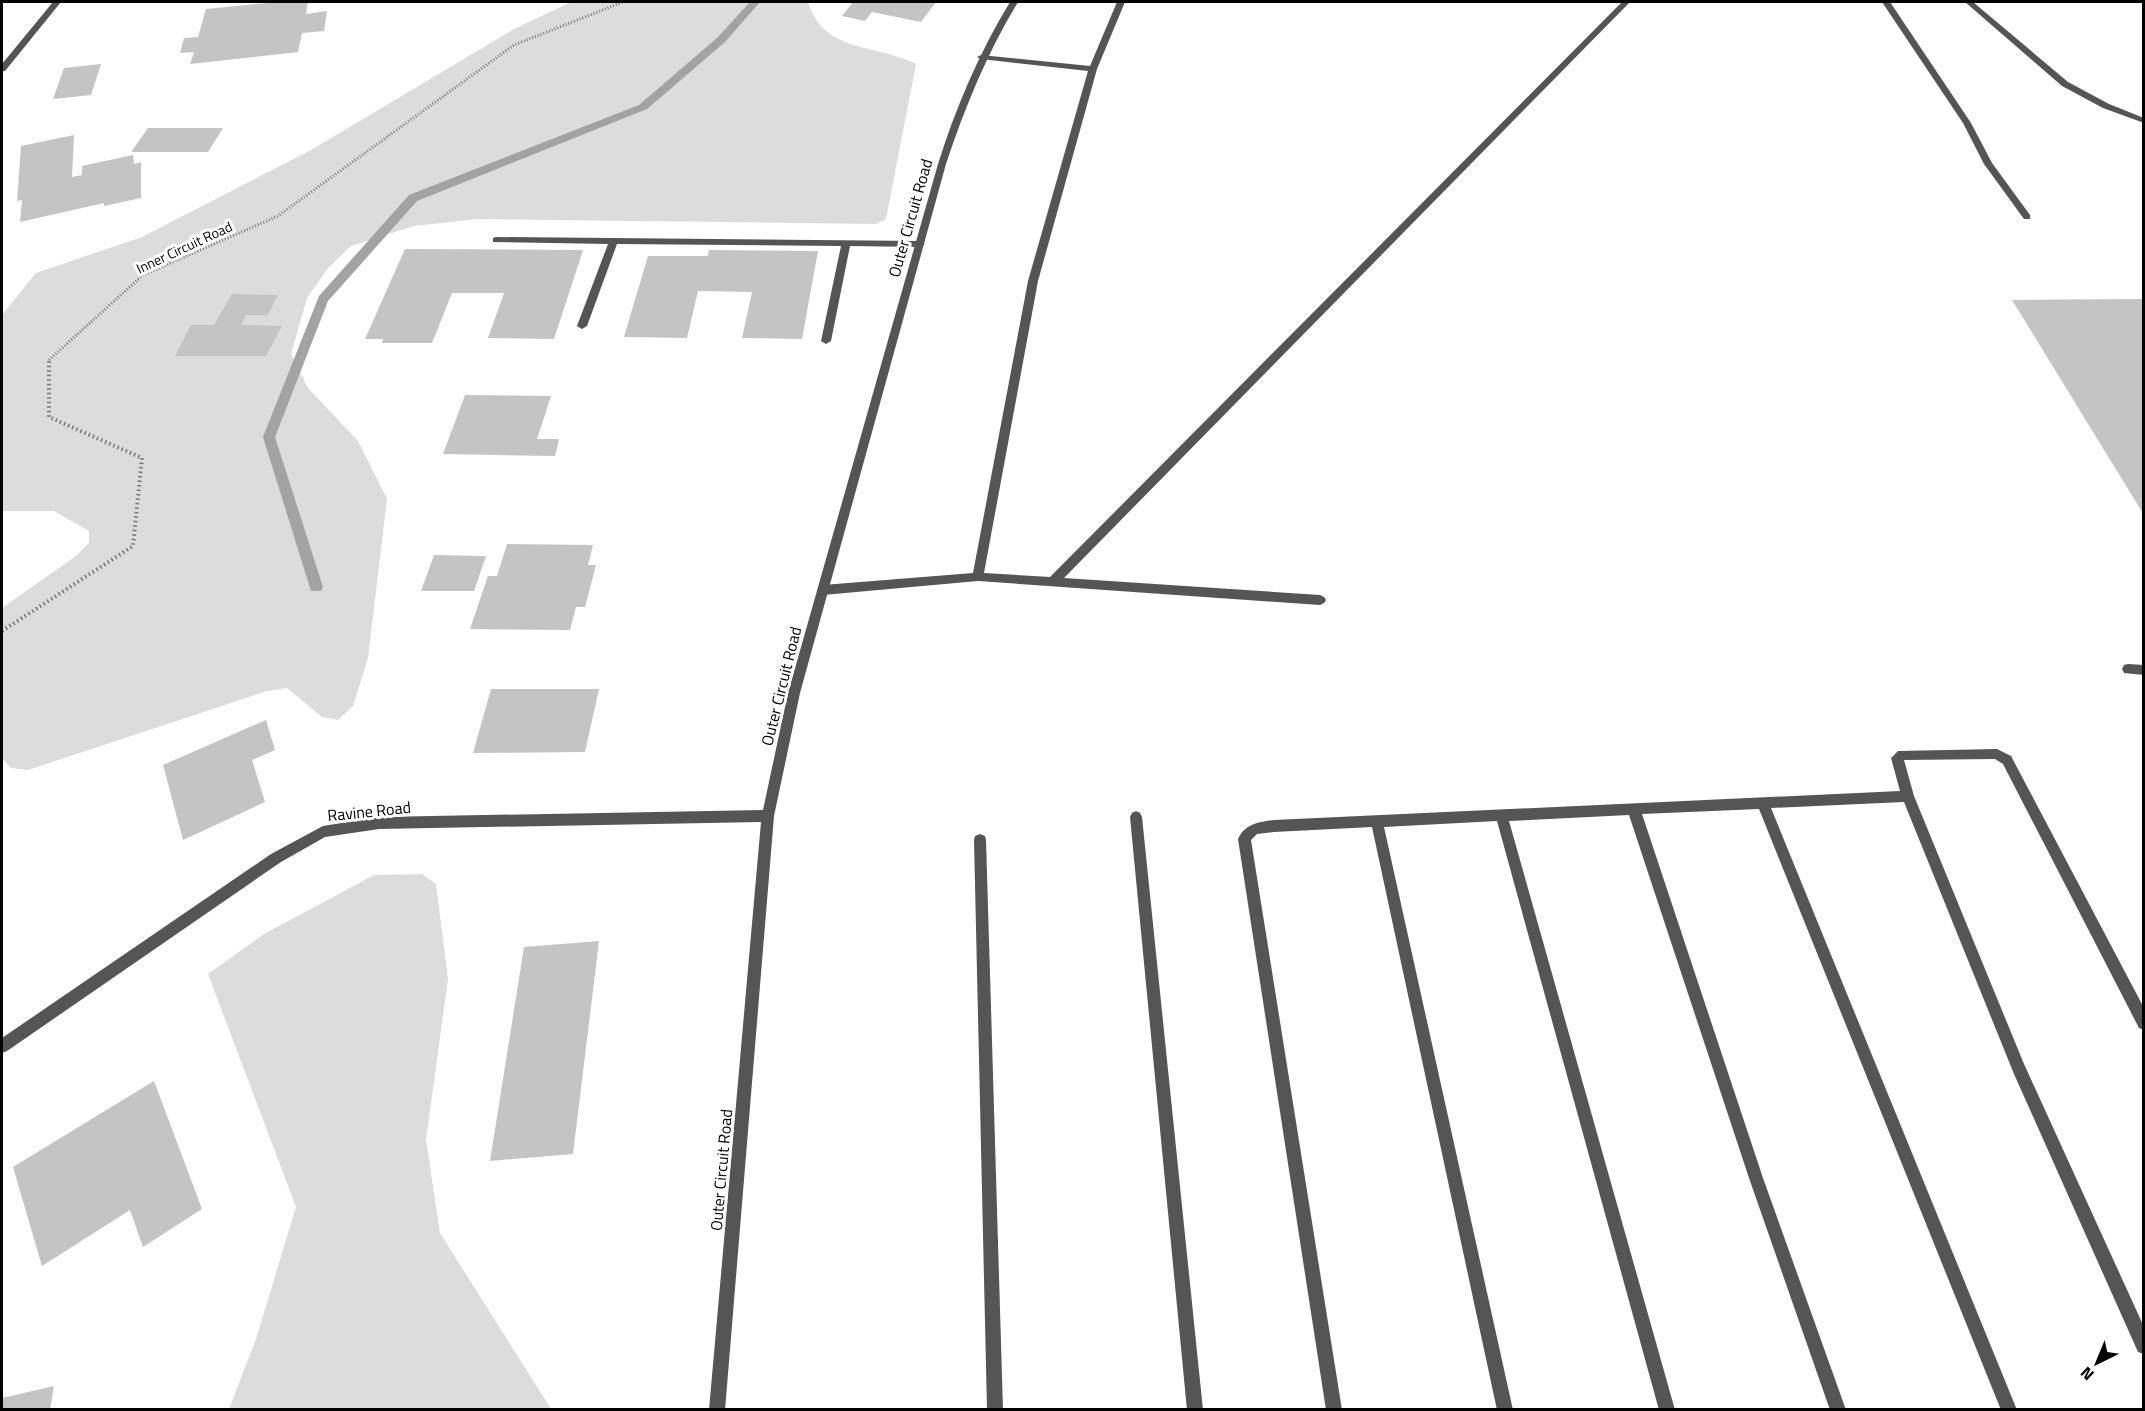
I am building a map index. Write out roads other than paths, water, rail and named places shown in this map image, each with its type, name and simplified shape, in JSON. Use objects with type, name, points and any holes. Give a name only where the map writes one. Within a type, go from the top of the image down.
[{"type":"street","points":[[2,69],[57,2]]},
{"type":"street","name":"Outer Circuit Road","points":[[717,1410],[768,816],[794,693],[962,101],[981,57],[1014,2]]},
{"type":"street","points":[[978,577],[1033,281],[1093,69],[1121,2]]},
{"type":"street","points":[[1054,581],[1626,2]]},
{"type":"street","points":[[1886,2],[1967,123],[1988,164],[2027,217]]},
{"type":"street","points":[[1969,2],[2065,84],[2106,106],[2144,121]]},
{"type":"street","points":[[981,57],[1093,69]]},
{"type":"street","points":[[496,240],[920,244]]},
{"type":"street","points":[[582,326],[614,241]]},
{"type":"street","points":[[826,341],[846,243]]},
{"type":"street","points":[[823,590],[978,577],[1320,600]]},
{"type":"street","points":[[2128,669],[2144,670]]},
{"type":"street","points":[[2144,1023],[2007,760],[1997,754],[1899,756],[1896,762],[1908,796],[2019,1069],[2144,1346]]},
{"type":"street","points":[[1334,1410],[1244,839],[1248,832],[1256,828],[1908,796]]},
{"type":"street","points":[[1763,803],[2009,1410]]},
{"type":"street","points":[[1634,810],[1756,1178],[1838,1410]]},
{"type":"street","name":"Ravine Road","points":[[2,1046],[276,858],[323,832],[379,824],[768,816]]},
{"type":"street","points":[[1136,817],[1195,1410]]},
{"type":"street","points":[[1503,817],[1667,1410]]},
{"type":"street","points":[[1377,822],[1505,1410]]},
{"type":"street","points":[[980,840],[995,1410]]},
{"type":"waterway","points":[[316,587],[269,437],[323,299],[413,198],[643,107],[721,40],[755,2]]}]
